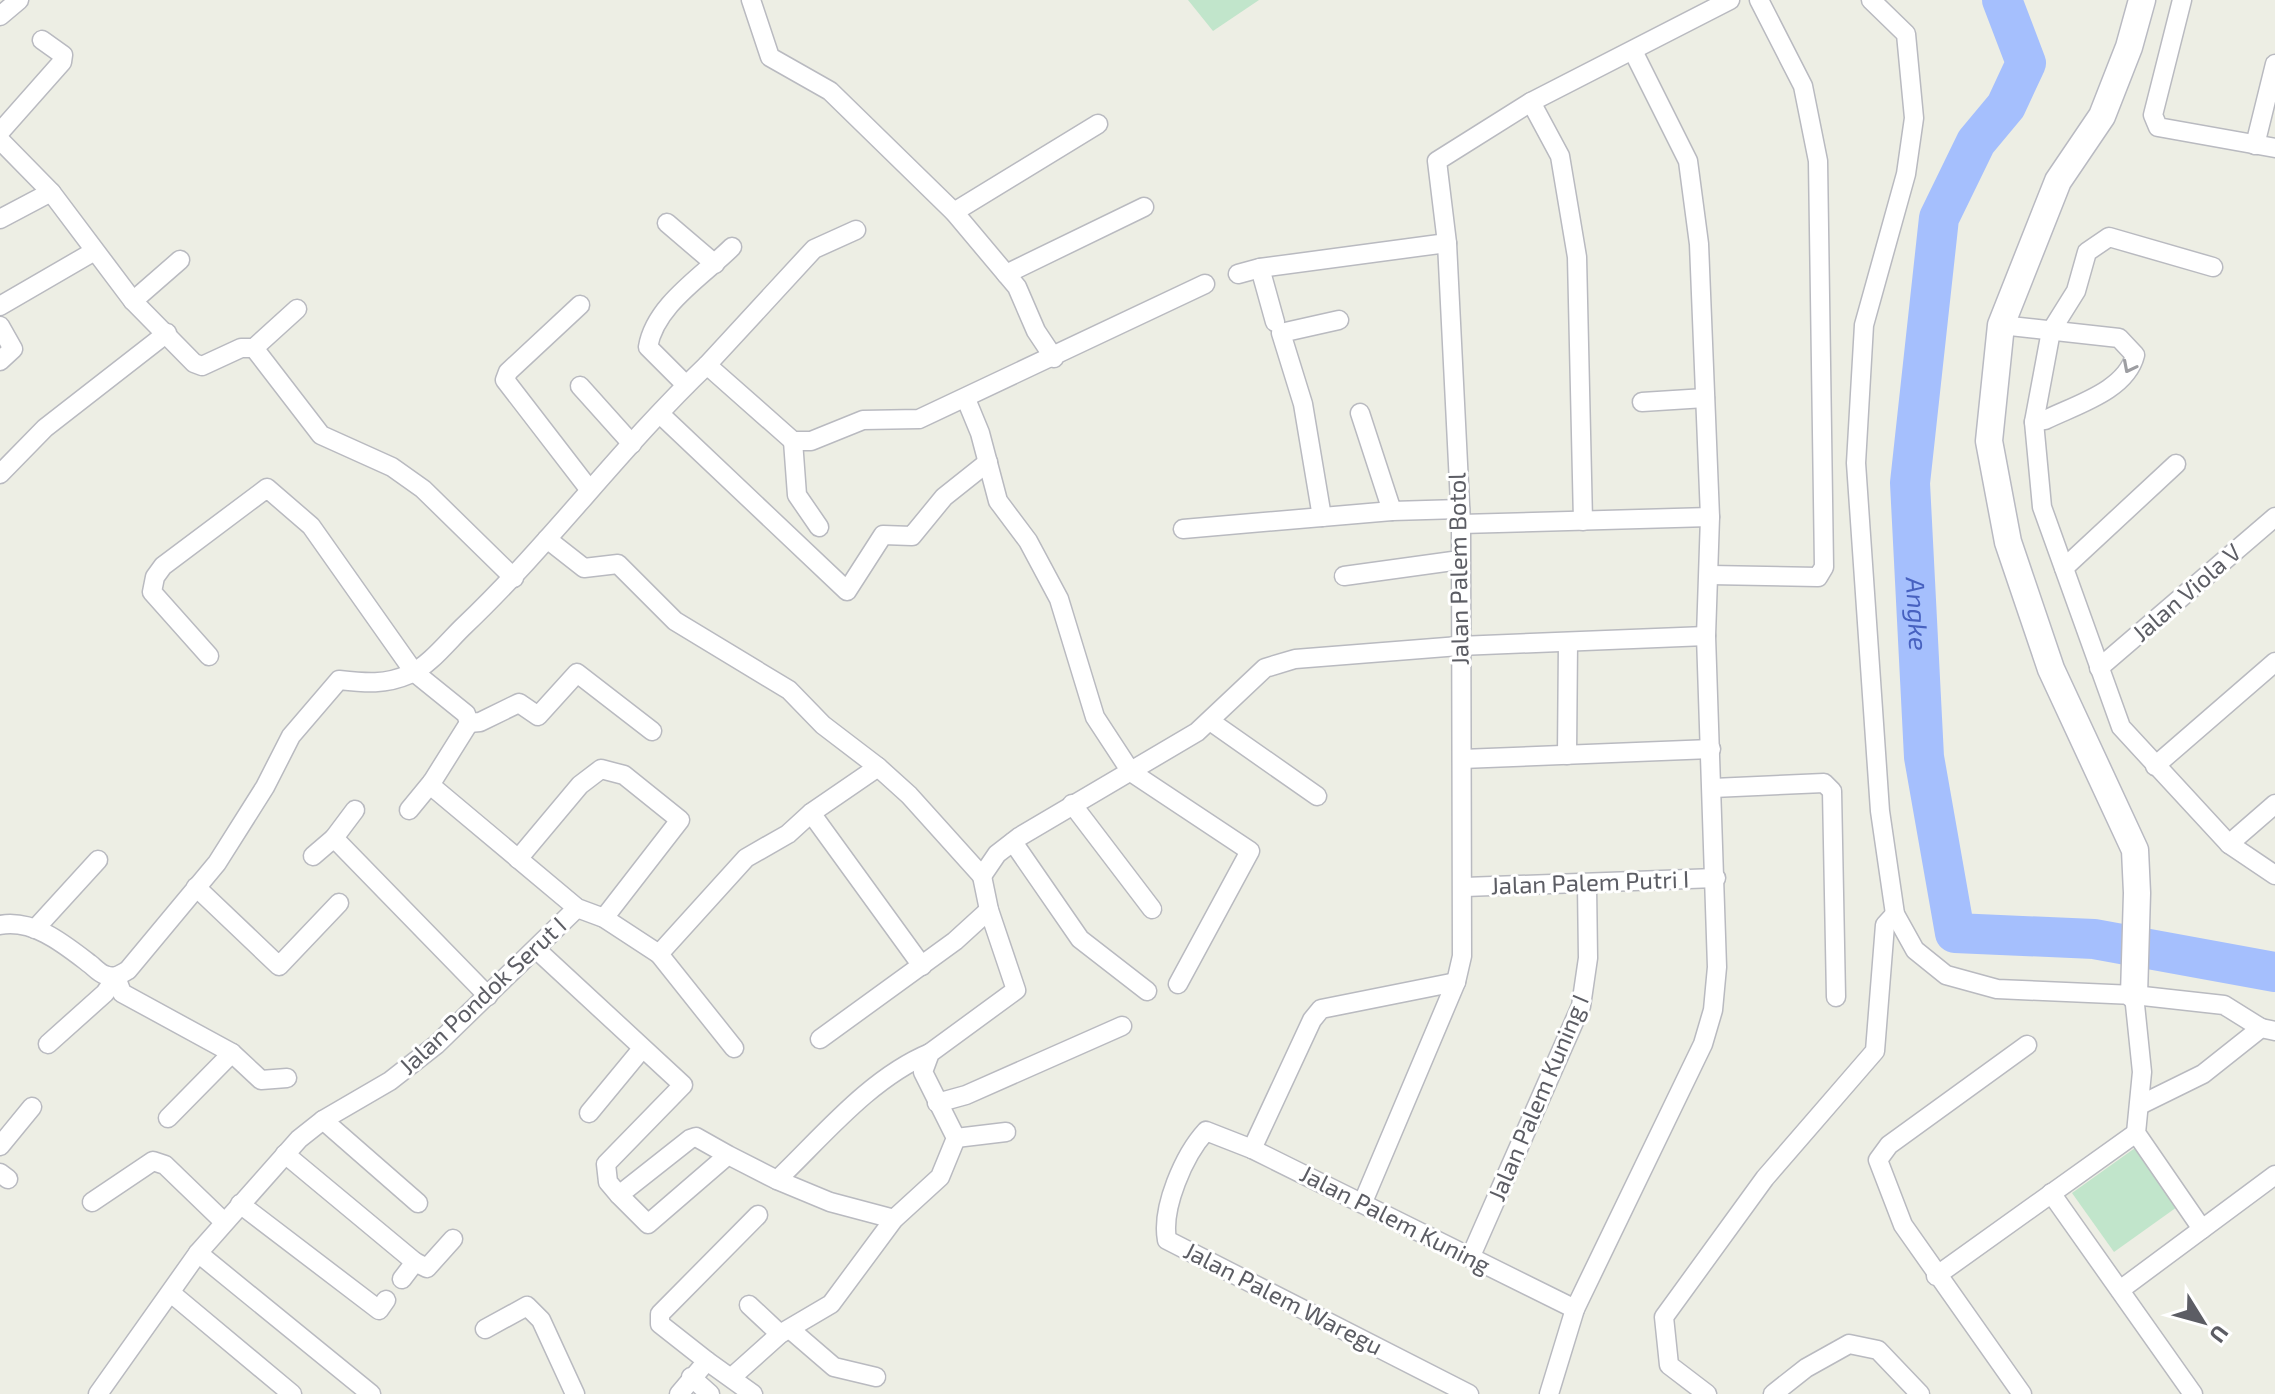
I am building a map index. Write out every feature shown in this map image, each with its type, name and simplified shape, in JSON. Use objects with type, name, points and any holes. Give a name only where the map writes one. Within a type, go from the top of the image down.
[{"type":"street","points":[[0,16],[19,0]]},
{"type":"street","points":[[751,0],[770,57],[830,91],[954,212],[1006,274],[1054,358]]},
{"type":"street","points":[[1583,521],[1577,257],[1560,156],[1531,102],[1730,0]]},
{"type":"street","points":[[1710,575],[1818,577],[1824,567],[1818,161],[1803,86],[1759,0]]},
{"type":"street","points":[[1871,0],[1906,34],[1914,118],[1906,174],[1864,325],[1856,463],[1880,811],[1895,914],[1915,950],[1946,975],[1997,989],[2134,988],[2224,1005],[2268,1030],[2203,1074],[2140,1105]]},
{"type":"street","points":[[2142,0],[2129,47],[2102,116],[2058,181],[2001,325],[1989,441],[2008,542],[2051,669],[2135,850],[2134,988],[2142,1072],[2136,1133],[2202,1229]]},
{"type":"street","points":[[2182,0],[2153,115],[2158,127],[2275,148]]},
{"type":"street","points":[[0,132],[62,62],[63,55],[42,40]]},
{"type":"street","points":[[1549,1394],[1575,1309],[1703,1044],[1713,1010],[1717,967],[1706,636],[1710,517],[1693,188],[1679,137],[1633,51]]},
{"type":"street","points":[[2255,145],[2275,64]]},
{"type":"street","name":"Jalan Palem Botol","points":[[1363,1202],[1456,982],[1462,956],[1465,887],[1459,646],[1460,517],[1447,243],[1436,165],[1439,157],[1531,102]]},
{"type":"street","points":[[954,212],[1098,124]]},
{"type":"street","points":[[0,140],[51,192],[93,252],[133,301],[187,356],[202,366],[241,348],[254,348],[297,309]]},
{"type":"street","points":[[0,219],[51,192]]},
{"type":"street","points":[[1006,274],[1144,207]]},
{"type":"street","points":[[667,223],[715,264]]},
{"type":"street","points":[[48,1044],[105,993],[116,977],[128,970],[217,863],[265,787],[291,736],[339,680],[381,685],[414,672],[514,578],[589,489],[621,459],[814,249],[856,230]]},
{"type":"street","points":[[2213,267],[2109,237],[2087,252],[2076,291],[2051,331],[2034,422],[2042,507],[2121,727],[2229,844],[2275,875]]},
{"type":"street","points":[[1238,274],[1260,268],[1447,243]]},
{"type":"street","points":[[686,385],[648,347],[651,331],[661,314],[732,247]]},
{"type":"street","points":[[0,306],[93,252]]},
{"type":"street","points":[[133,301],[180,260]]},
{"type":"street","points":[[1260,268],[1275,322]]},
{"type":"street","points":[[707,365],[793,441],[811,441],[863,420],[919,419],[1054,358],[1205,284]]},
{"type":"street","points":[[580,305],[508,372],[505,380],[589,489]]},
{"type":"street","points":[[1322,517],[1303,404],[1281,333],[1339,320]]},
{"type":"street","points":[[2001,325],[2119,338],[2135,355],[2132,369],[2120,381],[2045,420],[2034,422]]},
{"type":"street","points":[[0,326],[13,349],[0,361]]},
{"type":"street","points":[[0,474],[45,428],[167,333]]},
{"type":"street","points":[[254,348],[321,435],[392,467],[423,489],[514,578]]},
{"type":"street","points":[[580,386],[632,444]]},
{"type":"street","points":[[1642,402],[1705,398]]},
{"type":"street","points":[[966,399],[998,501],[1028,541],[1059,599],[1095,717],[1131,772],[1250,851],[1178,984]]},
{"type":"street","points":[[1360,413],[1392,511]]},
{"type":"street","points":[[660,414],[847,591],[883,535],[912,536],[944,497],[988,462]]},
{"type":"street","points":[[793,441],[797,495],[819,527]]},
{"type":"street","points":[[2064,568],[2176,464]]},
{"type":"street","points":[[209,656],[152,592],[155,577],[163,566],[267,488],[311,526],[414,672],[466,714],[469,723]]},
{"type":"street","points":[[1183,529],[1392,511],[1460,517],[1583,521],[1710,517]]},
{"type":"street","name":"Jalan Viola V","points":[[2099,668],[2275,517]]},
{"type":"street","points":[[547,539],[584,568],[618,564],[675,621],[789,690],[823,725],[909,795],[982,876],[989,910],[1016,990],[930,1053],[905,1063],[777,1180]]},
{"type":"street","points":[[1344,576],[1460,560]]},
{"type":"street","points":[[982,876],[997,854],[1013,842],[1210,721],[1265,668],[1295,659],[1459,646],[1706,636]]},
{"type":"street","points":[[1567,755],[1568,642]]},
{"type":"street","points":[[2155,766],[2275,662]]},
{"type":"street","points":[[469,723],[480,722],[519,703],[540,715],[577,673],[652,731]]},
{"type":"street","points":[[1210,721],[1317,796]]},
{"type":"street","points":[[409,810],[432,782],[469,723]]},
{"type":"street","points":[[1462,759],[1711,749]]},
{"type":"street","points":[[659,954],[746,858],[788,834],[811,813],[878,767]]},
{"type":"street","points":[[518,859],[580,785],[601,769],[624,775],[680,820],[604,918]]},
{"type":"street","points":[[432,782],[435,789],[577,908],[604,918],[659,954],[734,1048]]},
{"type":"street","points":[[1713,788],[1824,783],[1832,791],[1836,997]]},
{"type":"street","points":[[1072,804],[1152,909]]},
{"type":"street","points":[[2229,844],[2275,804]]},
{"type":"street","points":[[313,856],[334,838],[355,810]]},
{"type":"street","points":[[811,813],[922,966]]},
{"type":"street","points":[[334,838],[488,996]]},
{"type":"street","points":[[1013,842],[1080,939],[1147,991]]},
{"type":"street","points":[[35,929],[98,860]]},
{"type":"street","name":"Jalan Palem Putri I","points":[[1465,887],[1716,878]]},
{"type":"street","name":"Jalan Palem Kuning I","points":[[1470,1258],[1581,1006],[1588,958],[1587,885]]},
{"type":"street","points":[[196,887],[279,966],[339,903]]},
{"type":"street","name":"Jalan Pondok Serut I","points":[[98,1394],[198,1253],[285,1154],[323,1120],[390,1081],[436,1045],[577,908]]},
{"type":"street","points":[[820,1039],[922,966],[989,910]]},
{"type":"street","points":[[1707,1394],[1669,1365],[1664,1317],[1765,1178],[1875,1051],[1885,925],[1895,914]]},
{"type":"street","points":[[0,925],[15,922],[35,929],[56,939],[104,975],[116,977]]},
{"type":"street","points":[[537,950],[641,1050],[683,1085],[606,1164],[608,1182],[619,1195],[648,1224],[728,1155]]},
{"type":"street","points":[[116,977],[122,993],[232,1053],[261,1080],[287,1078]]},
{"type":"street","points":[[1252,1149],[1312,1020],[1321,1009],[1456,982]]},
{"type":"street","points":[[937,1103],[966,1095],[1122,1026]]},
{"type":"street","points":[[2022,1394],[1903,1225],[1878,1163],[1879,1155],[2027,1045]]},
{"type":"street","points":[[589,1113],[641,1050]]},
{"type":"street","points":[[168,1118],[232,1053]]},
{"type":"street","points":[[930,1053],[923,1072],[956,1138]]},
{"type":"street","points":[[0,1146],[32,1107]]},
{"type":"street","points":[[323,1120],[418,1203]]},
{"type":"street","name":"Jalan Palem Waregu","points":[[1214,1132],[1206,1131],[1193,1145],[1164,1223],[1167,1240],[1469,1394]]},
{"type":"street","points":[[956,1138],[1006,1132]]},
{"type":"street","name":"Jalan Palem Kuning","points":[[1214,1132],[1363,1202],[1575,1309]]},
{"type":"street","points":[[1936,1276],[2136,1133]]},
{"type":"street","points":[[619,1195],[696,1137],[777,1180],[830,1202],[894,1219]]},
{"type":"street","points":[[732,1377],[785,1332],[831,1304],[894,1219],[940,1177],[956,1138]]},
{"type":"street","points":[[285,1154],[415,1262],[427,1268],[453,1239]]},
{"type":"street","points":[[92,1202],[153,1161],[165,1165],[223,1221]]},
{"type":"street","points":[[2120,1290],[2275,1175]]},
{"type":"street","points":[[2051,1193],[2193,1394]]},
{"type":"street","points":[[240,1204],[379,1310],[386,1300]]},
{"type":"street","points":[[753,1394],[707,1361],[658,1319],[758,1215]]},
{"type":"street","points":[[198,1253],[371,1394]]},
{"type":"street","points":[[402,1279],[415,1262]]},
{"type":"street","points":[[171,1293],[292,1394]]},
{"type":"street","points":[[749,1305],[834,1367],[876,1377]]},
{"type":"street","points":[[485,1329],[527,1306],[541,1320],[575,1394]]},
{"type":"street","points":[[1773,1394],[1806,1368],[1849,1344],[1878,1350],[1920,1394]]},
{"type":"street","points":[[679,1394],[707,1361]]},
{"type":"street","points":[[691,1377],[710,1394]]},
{"type":"green space","points":[[1188,0],[1259,0],[1213,31]]},
{"type":"green space","points":[[2135,1148],[2177,1207],[2114,1252],[2072,1193]]},
{"type":"waterway","name":"Angke","points":[[2002,0],[2026,63],[2006,106],[1976,142],[1939,218],[1910,483],[1924,757],[1955,933],[2094,939],[2275,972]]}]
